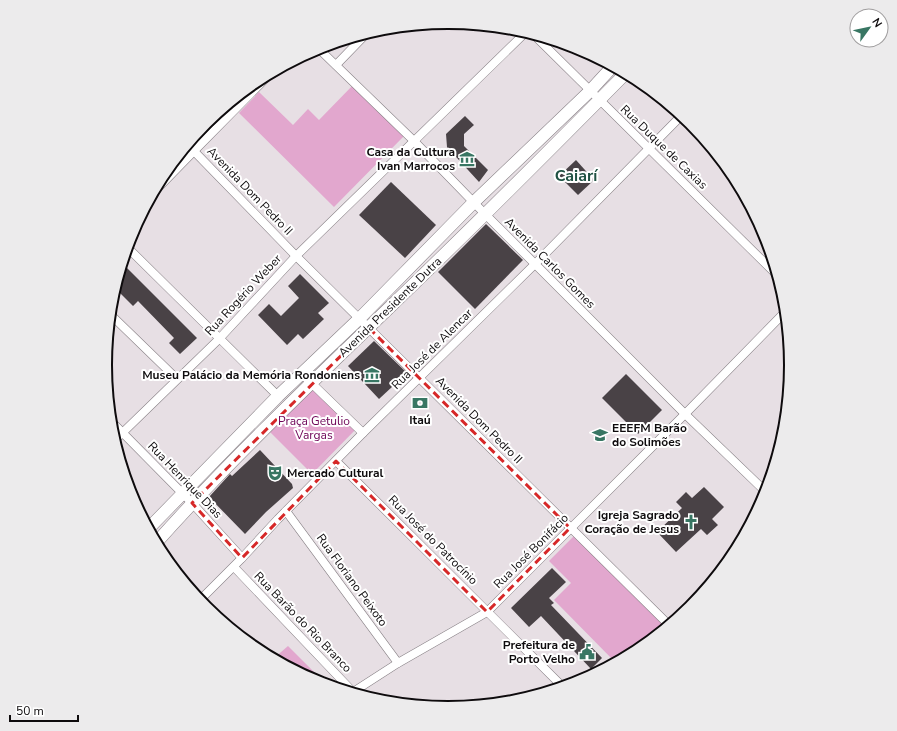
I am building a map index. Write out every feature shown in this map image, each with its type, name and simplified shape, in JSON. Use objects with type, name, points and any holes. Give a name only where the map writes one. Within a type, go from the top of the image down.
[{"type":"street","name":"Rua Rogério Weber","points":[[119,436],[219,339],[296,256],[521,37]]},
{"type":"street","points":[[336,65],[360,40]]},
{"type":"street","name":"Rua Duque de Caxias","points":[[540,42],[771,269]]},
{"type":"street","name":"Avenida Carlos Gomes","points":[[324,53],[414,141],[684,414],[761,488]]},
{"type":"street","name":"Avenida Presidente Dutra","points":[[160,538],[188,498],[278,396],[360,318],[474,202],[590,91],[609,70]]},
{"type":"street","name":"Avenida Presidente Dutra","points":[[153,525],[188,498],[369,328],[486,215],[622,77]]},
{"type":"street","points":[[201,139],[242,100]]},
{"type":"street","name":"Rua José de Alencar","points":[[204,596],[363,433],[420,378],[677,120]]},
{"type":"street","name":"Avenida Dom Pedro II","points":[[192,149],[296,256],[666,622]]},
{"type":"street","points":[[132,252],[278,396]]},
{"type":"street","name":"Rua José Bonifácio","points":[[358,690],[398,663],[487,612],[781,315]]},
{"type":"street","points":[[115,319],[177,379]]},
{"type":"street","points":[[302,374],[363,433]]},
{"type":"street","name":"Rua Henrique Dias","points":[[118,428],[188,498],[242,558]]},
{"type":"street","name":"Rua José do Patrocínio","points":[[336,461],[559,683]]},
{"type":"street","name":"Rua Floriano Peixoto","points":[[286,511],[398,663]]},
{"type":"street","name":"Rua Barão do Rio Branco","points":[[234,567],[348,687]]},
{"type":"highlighted area","points":[[369,328],[570,528],[487,612],[336,461],[242,558],[192,503]]},
{"type":"green space","points":[[354,84],[405,135],[334,207],[239,113],[259,92],[293,125],[308,109],[319,120]]},
{"type":"green space","name":"Praça Getulio Vargas","points":[[315,383],[359,426],[312,474],[268,430]]},
{"type":"green space","points":[[575,535],[666,622],[635,645],[612,659],[554,600],[571,583],[549,561]]},
{"type":"green space","points":[[288,646],[316,674],[300,667],[277,655]]},
{"type":"building","name":"Casa da Cultura Ivan Marrocos","points":[[465,116],[474,125],[464,134],[464,146],[488,170],[479,182],[447,147],[446,134]]},
{"type":"building","points":[[576,160],[594,180],[578,195],[559,176]]},
{"type":"building","points":[[391,182],[436,225],[405,258],[359,215]]},
{"type":"building","points":[[486,224],[523,260],[475,309],[438,272]]},
{"type":"building","points":[[126,268],[197,338],[180,354],[169,343],[174,338],[138,301],[133,306],[120,293]]},
{"type":"building","points":[[300,274],[329,303],[318,313],[324,319],[303,339],[298,334],[287,345],[258,315],[269,304],[281,316],[299,298],[288,286]]},
{"type":"building","points":[[374,341],[407,373],[379,399],[348,366]]},
{"type":"building","points":[[626,374],[662,410],[638,434],[602,398]]},
{"type":"building","points":[[260,450],[292,484],[293,488],[266,512],[245,534],[209,497],[230,474],[232,476]]},
{"type":"building","name":"Igreja Sagrado Coração de Jesus","points":[[704,487],[724,507],[712,519],[718,525],[707,535],[701,529],[676,552],[657,532],[682,508],[676,502],[686,492],[692,498]]},
{"type":"building","points":[[552,568],[566,582],[549,598],[554,603],[551,605],[602,658],[591,669],[541,616],[529,627],[511,608]]},
{"type":"place","name":"Casa da Cultura Ivan Marrocos","points":[[467,159]]},
{"type":"place","name":"Museu Palácio da Memória Rondoniens","points":[[372,375]]},
{"type":"place","name":"Itaú","points":[[420,403]]},
{"type":"place","name":"EEEFM Barão do Solimões","points":[[600,435]]},
{"type":"place","name":"Mercado Cultural","points":[[275,473]]},
{"type":"place","name":"Igreja Sagrado Coração de Jesus","points":[[691,522]]},
{"type":"place","name":"Prefeitura de Porto Velho","points":[[587,652]]},
{"type":"district","name":"Caiarí","points":[[576,176]]}]
